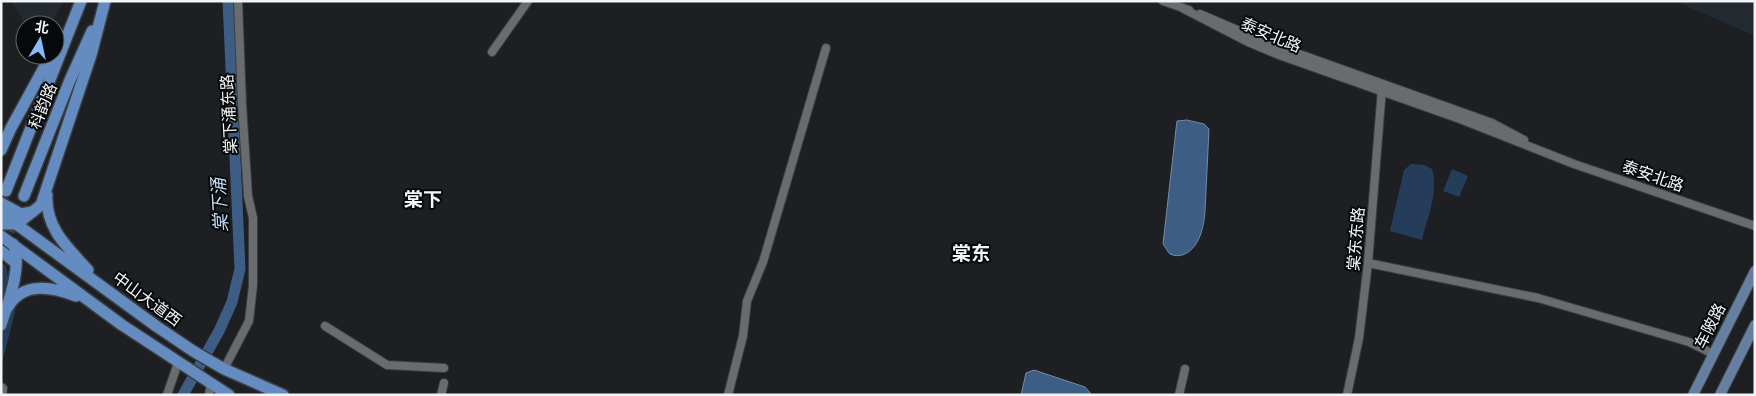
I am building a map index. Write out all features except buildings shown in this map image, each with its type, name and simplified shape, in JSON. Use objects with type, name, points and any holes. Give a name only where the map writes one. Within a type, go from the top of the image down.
[{"type":"highway","name":"科韵路","points":[[6,191],[81,1]]},
{"type":"highway","name":"科韵路","points":[[24,196],[70,80],[105,1]]},
{"type":"highway","points":[[1,224],[17,224],[41,205],[91,55],[105,1]]},
{"type":"highway","points":[[65,34],[74,21]]},
{"type":"highway","points":[[1,150],[46,65]]},
{"type":"highway","points":[[1,141],[11,128]]},
{"type":"highway","points":[[48,188],[47,213],[59,238],[104,288]]},
{"type":"highway","points":[[1,203],[21,214],[34,212]]},
{"type":"highway","name":"中山大道西","points":[[1,213],[193,351],[220,367],[283,395]]},
{"type":"highway","points":[[1,224],[18,248],[13,282],[2,321]]},
{"type":"highway","points":[[1,236],[208,386],[229,395]]},
{"type":"highway","points":[[18,248],[33,236]]},
{"type":"highway","points":[[1,251],[16,263]]},
{"type":"highway","points":[[2,321],[15,297],[32,289],[56,289],[90,302]]},
{"type":"main road","name":"车陂路","points":[[1693,395],[1755,271]]},
{"type":"main road","points":[[1720,395],[1755,325]]},
{"type":"street","name":"棠下涌东路","points":[[220,367],[248,321],[253,285],[253,218],[248,196],[238,1]]},
{"type":"street","points":[[492,52],[528,1]]},
{"type":"street","name":"泰安北路","points":[[1163,1],[1186,5],[1263,41],[1382,88],[1492,124],[1506,130],[1542,152],[1755,226]]},
{"type":"street","points":[[728,395],[743,336],[748,301],[763,262],[826,48]]},
{"type":"street","name":"棠东东路","points":[[1347,395],[1360,338],[1382,88]]},
{"type":"street","points":[[1368,263],[1538,298],[1689,342],[1713,354]]},
{"type":"street","points":[[325,326],[387,364],[444,368]]},
{"type":"street","points":[[167,395],[181,365]]},
{"type":"street","points":[[1179,395],[1185,369]]},
{"type":"street","points":[[441,395],[444,383]]},
{"type":"street","points":[[1,387],[3,388],[2,395]]},
{"type":"shaded area","points":[[11,1],[63,1],[56,15],[20,15]]},
{"type":"shaded area","points":[[1675,1],[1755,1],[1755,36]]},
{"type":"shaded area","points":[[1187,120],[1204,124],[1209,129],[1205,211],[1202,231],[1193,248],[1182,255],[1176,256],[1170,254],[1163,244],[1177,121]]},
{"type":"shaded area","points":[[1411,164],[1424,165],[1432,169],[1434,178],[1433,196],[1422,240],[1390,231],[1404,170]]},
{"type":"shaded area","points":[[1452,169],[1468,176],[1459,197],[1443,191]]},
{"type":"shaded area","points":[[2,263],[6,266],[15,312],[1,367]]},
{"type":"shaded area","points":[[1034,370],[1085,387],[1092,395],[1021,395],[1026,373]]},
{"type":"waterway","name":"棠下涌","points":[[183,395],[219,331],[232,302],[240,269],[228,1]]},
{"type":"tunnel","points":[[3,247],[24,196]]},
{"type":"district","name":"棠下","points":[[423,199]]},
{"type":"district","name":"棠东","points":[[971,253]]}]
